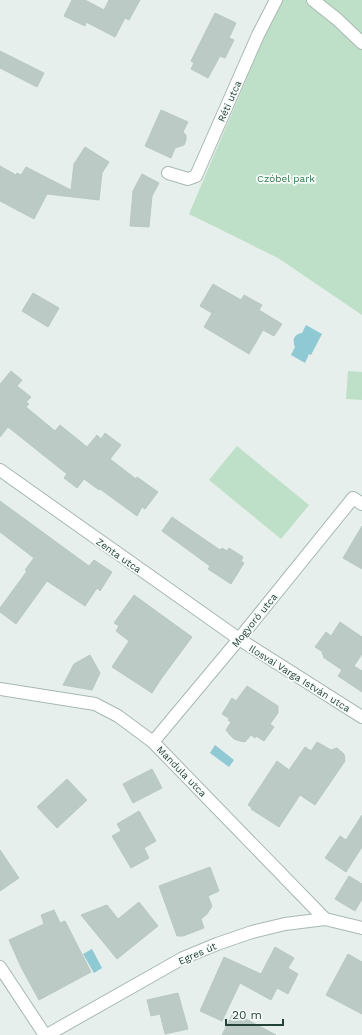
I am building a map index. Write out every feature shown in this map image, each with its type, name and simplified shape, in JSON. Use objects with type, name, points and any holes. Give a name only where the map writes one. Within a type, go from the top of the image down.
[{"type":"street","name":"Réti utca","points":[[168,173],[188,179],[196,176],[258,35],[276,0]]},
{"type":"street","points":[[313,0],[338,20],[362,43]]},
{"type":"street","name":"Zenta utca","points":[[0,470],[239,638]]},
{"type":"street","name":"Mogyoró utca","points":[[153,742],[239,638],[357,501]]},
{"type":"street","name":"Ilosvai Varga István utca","points":[[239,638],[362,717]]},
{"type":"street","name":"Mandula utca","points":[[0,689],[95,704],[118,716],[153,742],[325,920]]},
{"type":"street","name":"Egres út","points":[[46,1035],[184,958],[217,944],[252,932],[285,924],[325,920],[362,928]]},
{"type":"street","points":[[0,967],[46,1035]]},
{"type":"green space","name":"Czóbel park","points":[[280,0],[362,0],[362,315],[278,258],[189,214]]},
{"type":"green space","points":[[348,371],[362,372],[362,400],[346,399]]},
{"type":"green space","points":[[237,446],[309,505],[281,539],[209,480]]},
{"type":"water","points":[[306,325],[322,334],[305,363],[291,355],[295,347],[295,336],[302,333]]},
{"type":"water","points":[[215,745],[234,760],[229,767],[210,753]]},
{"type":"water","points":[[92,949],[102,968],[94,973],[83,954]]},
{"type":"building","points":[[72,0],[85,0],[104,10],[109,0],[140,0],[129,20],[125,18],[115,37],[86,22],[85,26],[64,16]]},
{"type":"building","points":[[215,13],[236,23],[229,38],[234,40],[225,58],[220,56],[208,78],[191,69],[194,63],[191,61]]},
{"type":"building","points":[[0,51],[44,73],[37,87],[0,68]]},
{"type":"building","points":[[161,110],[188,122],[183,132],[186,135],[184,145],[175,148],[171,158],[145,146]]},
{"type":"building","points":[[85,147],[109,162],[102,173],[99,200],[47,194],[34,219],[0,201],[0,166],[16,175],[17,173],[21,175],[26,167],[71,190],[74,164]]},
{"type":"building","points":[[142,174],[159,183],[152,196],[149,227],[130,226],[133,191]]},
{"type":"building","points":[[213,284],[241,300],[244,295],[262,305],[259,310],[282,324],[274,336],[263,330],[249,354],[204,327],[212,313],[200,306]]},
{"type":"building","points":[[33,293],[59,308],[48,327],[22,311]]},
{"type":"building","points":[[11,371],[22,380],[17,386],[31,397],[26,402],[29,404],[26,407],[55,431],[60,425],[87,447],[97,435],[101,439],[105,433],[121,445],[110,459],[136,479],[137,477],[158,492],[145,509],[142,507],[137,516],[84,479],[77,488],[64,478],[67,474],[8,427],[0,437],[0,384]]},
{"type":"building","points":[[0,501],[89,566],[94,560],[112,572],[100,591],[97,588],[85,606],[47,581],[16,624],[0,612],[0,608],[27,571],[25,570],[34,558],[0,532]]},
{"type":"building","points":[[172,517],[220,550],[222,548],[227,551],[229,548],[243,557],[241,561],[244,563],[231,584],[208,569],[210,566],[162,531]]},
{"type":"building","points":[[362,526],[362,569],[343,558]]},
{"type":"building","points":[[134,595],[192,637],[152,693],[112,667],[129,641],[116,631],[119,626],[114,623]]},
{"type":"building","points":[[340,622],[362,637],[362,654],[354,666],[362,671],[362,692],[338,676],[342,670],[323,657],[323,652],[315,647],[326,632],[331,636]]},
{"type":"building","points":[[90,655],[100,673],[92,690],[63,685],[74,664]]},
{"type":"building","points":[[247,686],[278,706],[278,713],[270,724],[274,727],[264,741],[251,735],[245,742],[240,741],[234,739],[226,730],[231,722],[228,720],[230,719],[222,714],[232,698],[236,701]]},
{"type":"building","points":[[317,742],[331,750],[337,748],[344,754],[345,761],[315,805],[300,795],[279,827],[251,809],[252,808],[248,805],[277,761],[289,770],[305,747],[311,751]]},
{"type":"building","points":[[152,769],[162,788],[133,803],[123,784]]},
{"type":"building","points":[[67,779],[87,800],[57,828],[37,807]]},
{"type":"building","points":[[139,811],[156,841],[144,848],[149,858],[131,868],[112,836],[121,831],[117,824]]},
{"type":"building","points":[[362,815],[362,847],[346,872],[325,858],[340,836],[346,840]]},
{"type":"building","points":[[0,850],[19,878],[0,891]]},
{"type":"building","points":[[210,867],[219,891],[208,896],[212,906],[207,914],[201,919],[204,928],[183,936],[177,936],[159,886]]},
{"type":"building","points":[[349,876],[362,884],[362,899],[355,911],[335,899]]},
{"type":"building","points":[[139,902],[158,926],[117,959],[81,915],[107,905],[118,919]]},
{"type":"building","points":[[54,910],[60,923],[65,921],[91,972],[39,1000],[21,967],[9,940],[44,924],[41,915]]},
{"type":"building","points":[[275,947],[294,958],[288,968],[298,974],[288,994],[277,988],[271,1000],[240,983],[222,1021],[200,1011],[224,957],[261,974]]},
{"type":"building","points":[[348,954],[362,962],[362,1014],[326,995]]},
{"type":"building","points":[[178,993],[188,1029],[165,1034],[160,1014],[151,1016],[147,1000]]},
{"type":"building","points":[[233,1013],[250,1021],[276,1035],[222,1035]]}]
